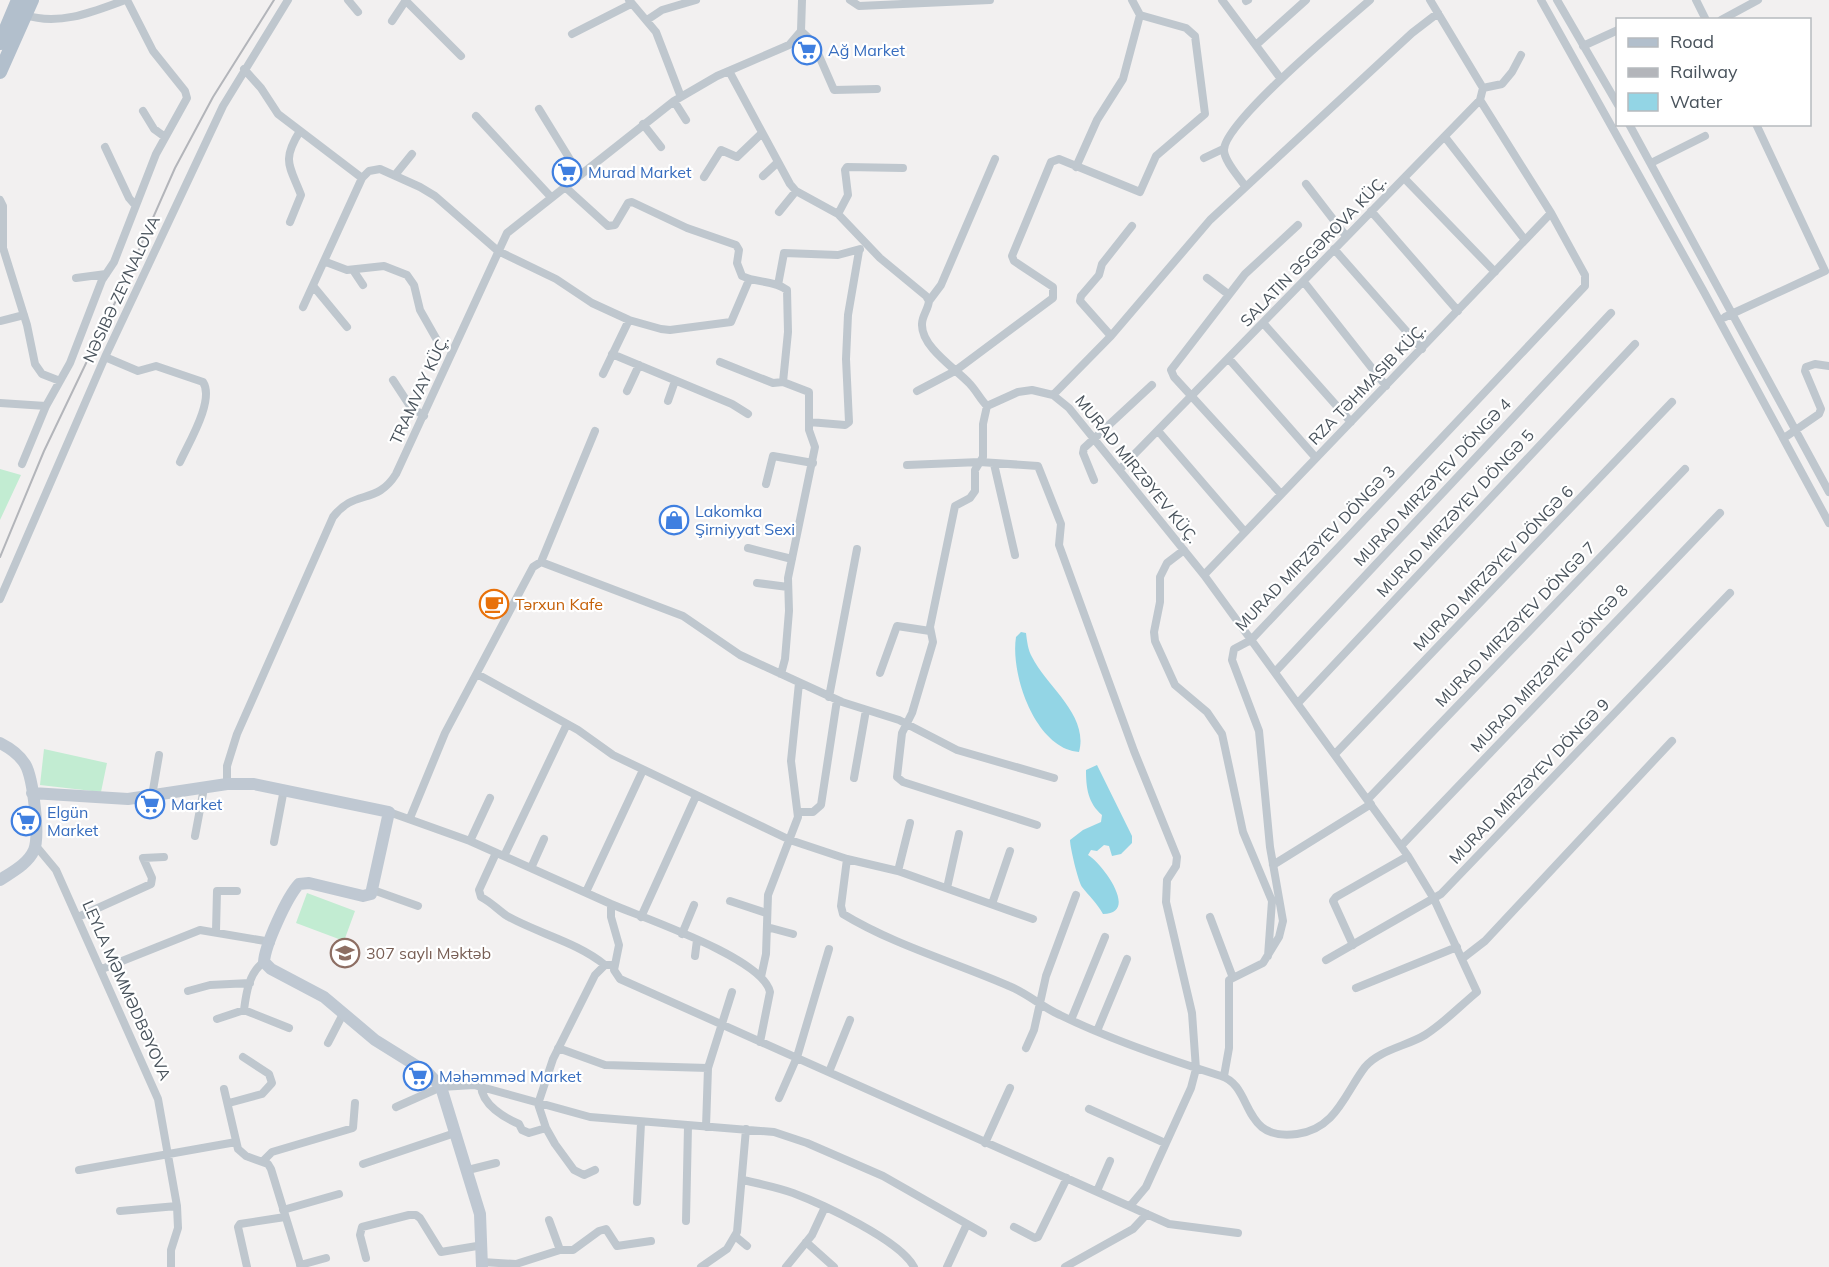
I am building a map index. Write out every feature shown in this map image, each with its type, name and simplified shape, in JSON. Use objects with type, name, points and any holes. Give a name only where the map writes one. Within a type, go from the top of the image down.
[{"type":"main road","points":[[0,43],[18,0]]},
{"type":"main road","points":[[0,72],[32,0]]},
{"type":"street","points":[[22,464],[106,274],[114,262],[135,205],[165,137],[186,102],[186,94],[150,45],[126,0],[71,18],[44,20],[25,15]]},
{"type":"street","name":"NƏSIBƏ ZEYNALOVA","points":[[0,599],[105,357],[223,106],[288,0]]},
{"type":"street","points":[[348,0],[358,12]]},
{"type":"street","points":[[392,21],[406,0],[460,56]]},
{"type":"street","points":[[648,20],[662,10],[696,0]]},
{"type":"street","points":[[802,0],[801,31],[813,42],[834,90],[878,89]]},
{"type":"street","points":[[850,0],[859,6],[990,0]]},
{"type":"street","points":[[1076,166],[1097,120],[1123,79],[1140,15],[1132,0]]},
{"type":"street","points":[[1222,0],[1281,79]]},
{"type":"street","points":[[1256,45],[1306,0]]},
{"type":"street","points":[[1204,158],[1223,149],[1251,107],[1370,0]]},
{"type":"street","points":[[1120,469],[1159,432],[1346,236],[1480,100],[1483,88],[1430,0]]},
{"type":"street","points":[[1541,0],[1826,512],[1829,523]]},
{"type":"street","points":[[1557,0],[1616,102]]},
{"type":"street","points":[[1696,0],[1705,18]]},
{"type":"street","points":[[1725,18],[1758,0]]},
{"type":"street","points":[[572,34],[630,2],[648,20],[656,32],[686,120]]},
{"type":"street","points":[[1053,395],[1111,336],[1210,220],[1412,33],[1438,13]]},
{"type":"street","points":[[917,391],[955,371],[1053,298],[1053,287],[1014,261],[1012,252],[1051,162],[1059,159],[1140,192],[1156,156],[1205,114],[1195,36],[1186,28],[1140,15]]},
{"type":"street","points":[[1584,46],[1616,30]]},
{"type":"street","name":"TRAMVAY KÜÇ.","points":[[227,784],[227,766],[237,734],[333,517],[347,503],[380,493],[389,486],[424,416],[498,251],[513,225],[678,99],[729,71],[789,45],[801,31]]},
{"type":"street","points":[[1483,88],[1502,84],[1521,55]]},
{"type":"street","points":[[244,69],[261,88],[278,114],[362,178]]},
{"type":"street","points":[[729,71],[777,163],[796,191],[838,214],[862,247],[929,301]]},
{"type":"street","name":"MURAD MIRZƏYEV DÖNGƏ 3","points":[[1233,978],[1259,968],[1279,937],[1283,921],[1273,864],[1259,731],[1232,660],[1234,649],[1251,639],[1585,286],[1585,275],[1551,213],[1480,100]]},
{"type":"street","points":[[1602,111],[1616,104]]},
{"type":"street","points":[[539,109],[579,174]]},
{"type":"street","points":[[143,111],[154,129],[165,137]]},
{"type":"street","points":[[476,116],[550,196]]},
{"type":"street","points":[[643,124],[661,147]]},
{"type":"street","points":[[1630,126],[1730,314],[1829,492]]},
{"type":"street","points":[[1720,320],[1827,272],[1757,126]]},
{"type":"street","points":[[290,222],[301,195],[290,172],[287,158],[289,148],[300,131]]},
{"type":"street","points":[[704,177],[721,150],[737,157],[761,134]]},
{"type":"street","points":[[1445,136],[1526,240]]},
{"type":"street","points":[[1651,163],[1706,136]]},
{"type":"street","points":[[105,147],[129,198],[135,205]]},
{"type":"street","points":[[1223,149],[1245,186]]},
{"type":"street","points":[[395,175],[412,154]]},
{"type":"street","points":[[995,159],[940,285],[929,301],[922,325],[924,334],[987,406],[980,462],[975,470],[974,495],[956,506],[930,631],[933,642],[901,742],[898,780],[1037,825]]},
{"type":"street","points":[[763,176],[777,163]]},
{"type":"street","points":[[838,214],[848,195],[845,170],[847,167],[903,168]]},
{"type":"street","points":[[303,307],[326,262],[362,178],[375,169],[395,175],[435,196],[498,251],[556,279],[592,303],[628,320],[670,330],[725,324],[734,318],[749,280]]},
{"type":"street","points":[[1404,178],[1495,272]]},
{"type":"street","points":[[1306,184],[1346,236]]},
{"type":"street","points":[[564,186],[608,226],[615,225],[628,203],[632,202],[687,228],[736,245],[739,250],[738,270],[749,280],[778,285],[788,293],[788,332],[783,382]]},
{"type":"street","points":[[779,212],[796,191]]},
{"type":"street","points":[[0,200],[3,206],[3,248],[38,370],[60,381]]},
{"type":"street","points":[[1371,211],[1458,311]]},
{"type":"street","name":"RZA TƏHMASIB KÜÇ.","points":[[1204,575],[1551,213]]},
{"type":"street","points":[[1281,494],[1173,377],[1171,370],[1228,294],[1256,263],[1298,225]]},
{"type":"street","points":[[1111,336],[1080,301],[1081,296],[1099,275],[1102,264],[1132,226]]},
{"type":"street","points":[[778,285],[784,253],[838,255],[862,247]]},
{"type":"street","points":[[809,422],[845,425],[849,422],[846,348],[848,315],[862,247]]},
{"type":"street","points":[[1334,249],[1422,349]]},
{"type":"street","points":[[326,262],[339,268],[353,270],[384,266],[407,275],[414,285],[420,310],[436,340]]},
{"type":"street","points":[[353,270],[363,285]]},
{"type":"street","points":[[76,278],[106,274]]},
{"type":"street","points":[[1207,278],[1228,294]]},
{"type":"street","points":[[1304,282],[1386,386]]},
{"type":"street","points":[[314,287],[347,327]]},
{"type":"street","name":"MURAD MIRZƏYEV DÖNGƏ 4","points":[[1275,672],[1611,313]]},
{"type":"street","points":[[0,321],[24,315]]},
{"type":"street","points":[[603,374],[628,320]]},
{"type":"street","points":[[1264,324],[1351,423]]},
{"type":"street","name":"MURAD MIRZƏYEV DÖNGƏ 5","points":[[1298,703],[1635,344]]},
{"type":"street","points":[[612,354],[732,404],[748,414]]},
{"type":"street","points":[[105,357],[138,370],[156,366],[203,382],[206,387],[205,404],[180,462]]},
{"type":"street","points":[[1229,359],[1316,458]]},
{"type":"street","points":[[720,362],[773,383],[783,382],[810,392],[810,436],[815,447],[792,559],[788,587],[789,611],[785,659],[781,674]]},
{"type":"street","points":[[1784,438],[1819,414],[1821,409],[1804,370],[1815,364],[1829,366]]},
{"type":"street","points":[[627,391],[639,365]]},
{"type":"street","points":[[393,380],[410,406],[424,416]]},
{"type":"street","points":[[668,401],[675,381]]},
{"type":"street","points":[[1094,480],[1083,453],[1084,448],[1152,385]]},
{"type":"street","name":"MURAD MIRZƏYEV KÜÇ.","points":[[987,406],[1018,392],[1032,390],[1053,395],[1069,408],[1204,575],[1408,856],[1434,899],[1477,992],[1422,1036],[1377,1057],[1366,1066],[1334,1116],[1322,1125],[1304,1133],[1283,1134],[1259,1126],[1230,1081],[1224,1076]]},
{"type":"street","name":"MURAD MIRZƏYEV DÖNGƏ 6","points":[[1335,754],[1672,402]]},
{"type":"street","points":[[0,403],[46,406]]},
{"type":"street","points":[[410,818],[436,753],[533,567],[541,562],[595,431]]},
{"type":"street","points":[[1159,432],[1245,532]]},
{"type":"street","points":[[766,484],[773,456],[813,463]]},
{"type":"street","points":[[908,465],[980,462],[1038,466],[1061,524],[1059,545],[1134,752],[1177,857],[1176,866],[1167,880],[1166,902],[1192,1013],[1196,1069],[1191,1088],[1146,1187],[1130,1206]]},
{"type":"street","points":[[993,464],[1015,555]]},
{"type":"street","name":"MURAD MIRZƏYEV DÖNGƏ 7","points":[[1273,864],[1370,802],[1685,469]]},
{"type":"street","name":"MURAD MIRZƏYEV DÖNGƏ 8","points":[[1401,846],[1720,513]]},
{"type":"street","points":[[748,548],[792,559]]},
{"type":"street","points":[[799,812],[813,812],[821,805],[833,698],[857,549]]},
{"type":"street","points":[[1184,550],[1167,563],[1160,578],[1160,602],[1154,632],[1155,641],[1174,685],[1208,711],[1222,734],[1242,832],[1272,902],[1273,914],[1267,946],[1268,956]]},
{"type":"street","points":[[541,562],[683,616],[740,655],[833,698],[907,723],[916,731],[957,750],[1054,778]]},
{"type":"street","points":[[757,583],[788,587]]},
{"type":"street","name":"MURAD MIRZƏYEV DÖNGƏ 9","points":[[1326,960],[1434,899],[1730,593]]},
{"type":"street","points":[[880,673],[897,626],[930,631]]},
{"type":"street","points":[[477,674],[567,724],[613,755],[790,840],[847,859],[898,871],[1033,919]]},
{"type":"street","points":[[760,977],[766,954],[768,896],[799,812],[792,781],[791,761],[799,683]]},
{"type":"street","points":[[854,778],[867,710]]},
{"type":"street","points":[[567,724],[500,855],[479,890],[481,897],[508,916],[610,965],[620,979],[985,1143],[1182,1228],[1238,1233]]},
{"type":"street","points":[[1463,958],[1485,941],[1672,741]]},
{"type":"street","points":[[0,743],[15,752],[25,763],[31,789],[36,846],[23,864],[0,880]]},
{"type":"street","points":[[0,751],[19,768],[31,789]]},
{"type":"street","points":[[152,796],[159,755]]},
{"type":"street","points":[[586,892],[643,770]]},
{"type":"street","points":[[31,789],[120,799],[227,784],[254,784],[410,818],[531,868],[738,959],[760,977],[770,992],[760,1042]]},
{"type":"street","points":[[195,836],[204,788]]},
{"type":"street","points":[[274,842],[284,789]]},
{"type":"street","points":[[641,916],[696,795]]},
{"type":"street","points":[[470,842],[490,798]]},
{"type":"street","points":[[244,1010],[250,983],[257,968],[264,962],[271,942],[299,884],[309,883],[363,896],[369,895],[373,890],[388,813]]},
{"type":"street","points":[[898,871],[910,823]]},
{"type":"street","points":[[946,888],[959,834]]},
{"type":"street","points":[[531,868],[543,839]]},
{"type":"street","name":"LEYLA MƏMMƏDBƏYOVA","points":[[36,846],[56,870],[154,1087],[177,1206],[178,1228],[171,1250],[171,1267]]},
{"type":"street","points":[[992,904],[1010,851]]},
{"type":"street","points":[[78,917],[151,884],[152,878],[143,858],[146,856],[164,857]]},
{"type":"street","points":[[1353,945],[1333,902],[1336,897],[1408,856]]},
{"type":"street","points":[[847,859],[841,906],[843,914],[885,935],[1008,985],[1071,1020],[1196,1069],[1224,1076],[1229,1048],[1227,984],[1233,978],[1210,917]]},
{"type":"street","points":[[373,890],[418,906]]},
{"type":"street","points":[[216,931],[217,891],[237,891]]},
{"type":"street","points":[[1026,1048],[1035,1030],[1039,1003],[1076,895]]},
{"type":"street","points":[[730,901],[766,913]]},
{"type":"street","points":[[594,1170],[584,1175],[574,1170],[546,1128],[538,1104],[558,1048],[596,975],[610,965],[619,945],[611,917],[611,904]]},
{"type":"street","points":[[682,934],[694,905]]},
{"type":"street","points":[[767,927],[793,934]]},
{"type":"street","points":[[102,969],[189,932],[216,931],[271,942]]},
{"type":"street","points":[[1071,1020],[1105,937]]},
{"type":"street","points":[[695,956],[697,940]]},
{"type":"street","points":[[1356,988],[1457,946]]},
{"type":"street","points":[[779,1098],[797,1058],[829,948]]},
{"type":"street","points":[[1097,1030],[1127,959]]},
{"type":"street","points":[[264,962],[271,969],[324,997],[383,1045],[428,1073],[441,1087],[480,1214],[482,1265],[518,1265],[560,1250],[573,1250],[599,1231],[606,1229],[616,1246],[651,1241]]},
{"type":"street","points":[[188,991],[210,985],[250,983]]},
{"type":"street","points":[[705,1127],[708,1068],[732,992]]},
{"type":"street","points":[[217,1018],[244,1010],[289,1028]]},
{"type":"street","points":[[328,1043],[343,1014]]},
{"type":"street","points":[[829,1072],[850,1020]]},
{"type":"street","points":[[558,1048],[605,1065],[708,1068]]},
{"type":"street","points":[[229,1103],[262,1094],[272,1083],[269,1074],[243,1057]]},
{"type":"street","points":[[481,1086],[484,1096],[503,1118],[519,1125],[522,1130],[529,1133],[546,1128]]},
{"type":"street","points":[[396,1107],[441,1087],[481,1086],[590,1117],[641,1123],[774,1132],[807,1143],[883,1176],[983,1233]]},
{"type":"street","points":[[985,1143],[1010,1088]]},
{"type":"street","points":[[224,1089],[236,1142],[241,1153],[263,1161],[271,1169],[300,1266],[326,1258]]},
{"type":"street","points":[[263,1161],[272,1152],[352,1128],[355,1103]]},
{"type":"street","points":[[1089,1109],[1165,1143]]},
{"type":"street","points":[[637,1203],[641,1123]]},
{"type":"street","points":[[686,1221],[688,1126]]},
{"type":"street","points":[[701,1267],[727,1249],[735,1236],[743,1180],[746,1129]]},
{"type":"street","points":[[363,1164],[455,1133]]},
{"type":"street","points":[[79,1170],[169,1156],[236,1142]]},
{"type":"street","points":[[1097,1191],[1110,1161]]},
{"type":"street","points":[[468,1170],[496,1163]]},
{"type":"street","points":[[1014,1227],[1035,1238],[1038,1237],[1067,1178]]},
{"type":"street","points":[[743,1180],[795,1194],[825,1208],[899,1249],[914,1267]]},
{"type":"street","points":[[247,1267],[238,1227],[240,1224],[284,1213],[339,1194]]},
{"type":"street","points":[[120,1211],[177,1206]]},
{"type":"street","points":[[786,1267],[806,1242],[825,1208]]},
{"type":"street","points":[[1065,1267],[1133,1229],[1147,1214]]},
{"type":"street","points":[[366,1258],[360,1235],[362,1227],[409,1215],[416,1215],[420,1218],[441,1252],[483,1245]]},
{"type":"street","points":[[549,1220],[560,1250]]},
{"type":"street","points":[[947,1267],[967,1224]]},
{"type":"street","points":[[735,1236],[747,1246]]},
{"type":"street","points":[[806,1242],[834,1267]]},
{"type":"green space","points":[[0,469],[21,475],[0,520]]},
{"type":"green space","points":[[44,749],[107,763],[101,792],[40,785]]},
{"type":"green space","points":[[307,893],[355,911],[344,941],[296,923]]},
{"type":"water","points":[[1021,632],[1026,633],[1032,657],[1065,702],[1078,726],[1079,752],[1064,748],[1050,738],[1029,708],[1017,671],[1015,653],[1016,637]]},
{"type":"water","points":[[1097,765],[1132,836],[1132,843],[1121,854],[1112,856],[1109,846],[1104,845],[1097,851],[1091,850],[1088,855],[1109,877],[1118,897],[1118,906],[1114,912],[1103,914],[1080,884],[1070,840],[1083,830],[1101,822],[1102,815],[1089,795],[1086,770]]},
{"type":"railway","points":[[0,557],[44,451],[122,288],[175,168],[213,97],[274,0]]},
{"type":"place","name":"Ağ Market","points":[[807,50]]},
{"type":"place","name":"Murad Market","points":[[567,172]]},
{"type":"place","name":"Lakomka Şirniyyat Sexi","points":[[674,520]]},
{"type":"place","name":"Tərxun Kafe","points":[[494,604]]},
{"type":"place","name":"Market","points":[[150,804]]},
{"type":"place","name":"Elgün Market","points":[[26,821]]},
{"type":"place","name":"307 saylı Məktəb","points":[[345,953]]},
{"type":"place","name":"Məhəmməd Market","points":[[418,1076]]}]
